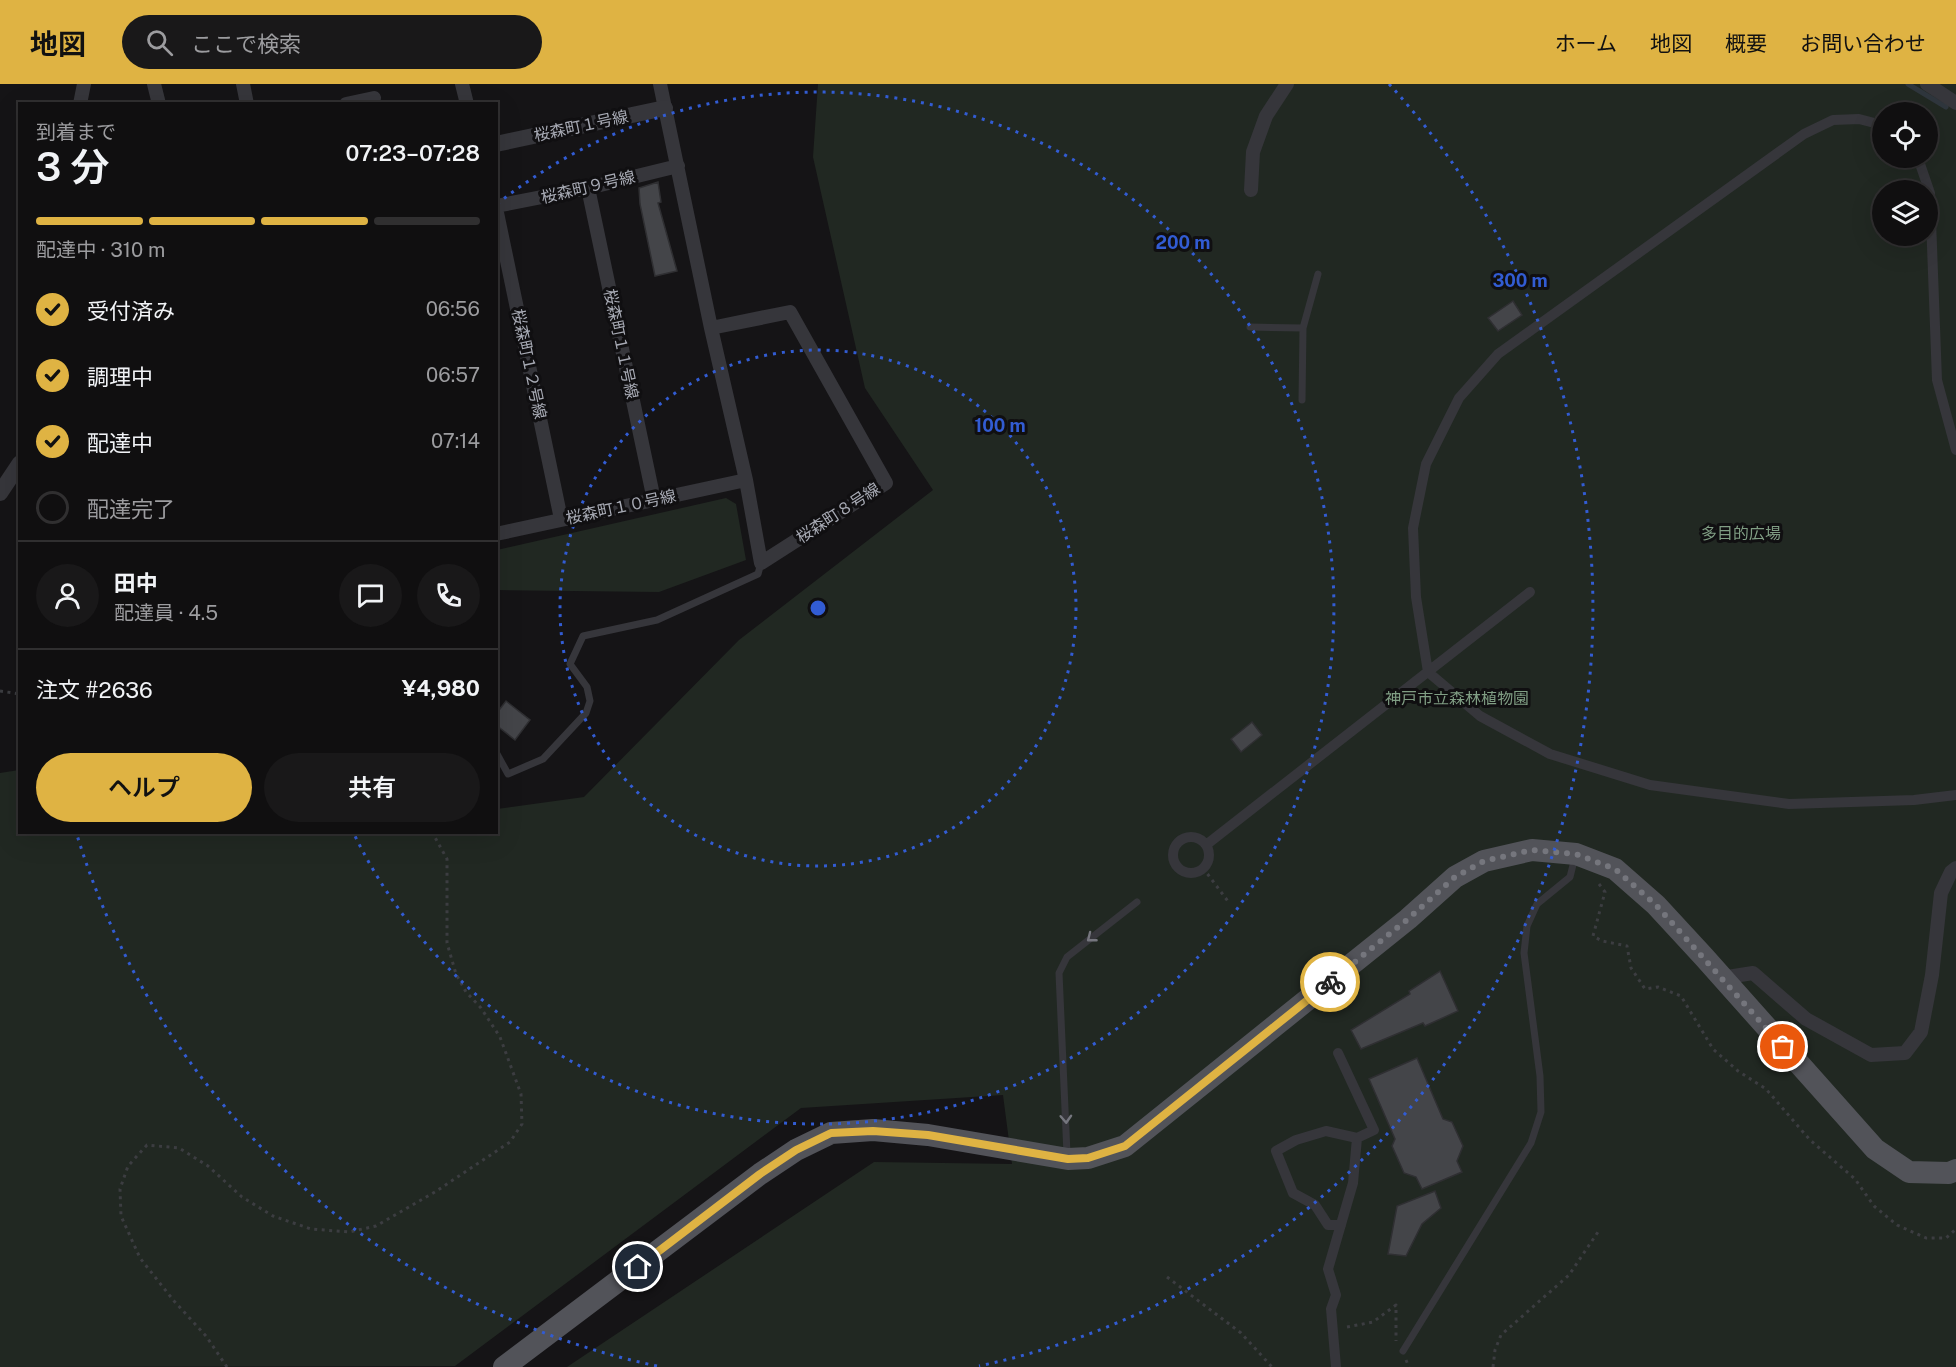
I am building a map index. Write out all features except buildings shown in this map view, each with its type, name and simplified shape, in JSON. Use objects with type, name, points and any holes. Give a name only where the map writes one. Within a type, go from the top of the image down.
[{"type":"main road","points":[[504,1367],[760,1174],[796,1150],[831,1133],[873,1131],[928,1135],[1068,1159],[1088,1158],[1125,1146],[1399,926],[1455,877],[1484,861],[1532,850],[1576,854],[1615,869],[1656,905],[1875,1149],[1909,1172],[1949,1173],[1956,1170]]},
{"type":"street","points":[[80,102],[84,84]]},
{"type":"street","points":[[154,84],[158,102]]},
{"type":"street","points":[[243,84],[247,102]]},
{"type":"street","points":[[462,84],[466,102]]},
{"type":"street","points":[[660,84],[711,328],[746,480],[760,563]]},
{"type":"street","points":[[1251,190],[1254,152],[1266,116],[1287,84]]},
{"type":"street","points":[[1927,84],[1942,96],[1956,103]]},
{"type":"street","points":[[352,102],[374,95]]},
{"type":"street","name":"桜森町１号線","points":[[498,144],[666,108]]},
{"type":"street","points":[[1872,122],[1859,119],[1833,120],[1804,134],[1498,354],[1459,398],[1426,464],[1413,528],[1416,597],[1428,672],[1480,716],[1550,754],[1650,785],[1789,804],[1914,800],[1956,795]]},
{"type":"street","name":"桜森町９号線","points":[[498,207],[678,166]]},
{"type":"street","points":[[1921,168],[1930,193],[1937,380],[1956,450]]},
{"type":"street","name":"桜森町１１号線","points":[[588,188],[654,500]]},
{"type":"street","name":"桜森町１２号線","points":[[498,217],[561,519]]},
{"type":"street","name":"桜森町８号線","points":[[711,328],[790,312],[886,483],[760,563]]},
{"type":"street","points":[[0,493],[18,466]]},
{"type":"street","name":"桜森町１０号線","points":[[498,534],[746,480]]},
{"type":"street","points":[[1206,845],[1530,592]]},
{"type":"street","points":[[1187,837],[1198,838],[1206,845],[1209,858],[1203,868],[1193,873],[1182,871],[1174,863],[1173,852],[1177,842],[1187,837]]},
{"type":"street","points":[[1721,978],[1753,973],[1806,1019],[1871,1055],[1905,1053],[1921,1032],[1932,975],[1941,893],[1951,872],[1956,868]]},
{"type":"street","points":[[1338,1053],[1374,1131],[1357,1138],[1326,1131],[1296,1140],[1276,1151],[1293,1194],[1315,1205],[1328,1225],[1341,1225]]},
{"type":"street","points":[[1336,1367],[1331,1309],[1336,1295],[1328,1269],[1353,1183],[1357,1138]]},
{"type":"lane","points":[[1302,400],[1303,328],[1318,274]]},
{"type":"lane","points":[[1250,327],[1303,328]]},
{"type":"lane","points":[[498,756],[508,774],[543,759],[586,713],[590,701],[586,687],[570,664],[583,636],[657,620],[758,574],[760,563]]},
{"type":"lane","points":[[1403,1351],[1531,1143],[1541,1112],[1524,953],[1527,926],[1537,904],[1570,877],[1576,854]]},
{"type":"lane","points":[[1068,1159],[1059,973],[1067,957],[1137,902]]},
{"type":"path","points":[[0,691],[18,694]]},
{"type":"path","points":[[227,1367],[206,1336],[174,1301],[140,1258],[121,1216],[120,1189],[128,1166],[147,1145],[179,1148],[208,1166],[242,1197],[273,1216],[311,1229],[349,1232],[376,1226],[435,1192],[510,1142],[522,1124],[521,1094],[500,1037],[481,1008],[466,992],[456,974],[447,943],[447,859],[433,834]]},
{"type":"path","points":[[1203,868],[1230,904]]},
{"type":"path","points":[[1598,883],[1605,892],[1593,936],[1602,941],[1627,946],[1631,968],[1645,989],[1658,987],[1681,996],[1713,1049],[1738,1071],[1766,1089],[1810,1140],[1856,1179],[1874,1206],[1897,1225],[1926,1238],[1946,1238],[1956,1229]]},
{"type":"path","points":[[1493,1367],[1495,1350],[1502,1335],[1569,1275],[1598,1232]]},
{"type":"path","points":[[1167,1277],[1241,1333],[1272,1367]]},
{"type":"path","points":[[1333,1330],[1373,1322],[1396,1305],[1395,1339],[1409,1367]]},
{"type":"green space","name":"神戸市立森林植物園","points":[[818,84],[1956,84],[1956,1367],[567,1367],[874,1162],[1012,1164],[1003,1095],[801,1108],[455,1366],[0,1367],[0,773],[18,770],[18,834],[498,834],[498,809],[584,797],[739,640],[933,490],[865,388],[813,157]]},
{"type":"green space","points":[[726,498],[736,504],[746,560],[659,592],[498,590],[498,550]]},
{"type":"waterway","points":[[1908,84],[1946,107]]},
{"type":"way so far","points":[[1330,982],[1408,919],[1455,877],[1484,861],[1532,850],[1576,854],[1615,869],[1656,905],[1783,1047]]},
{"type":"route","points":[[638,1267],[760,1174],[796,1150],[831,1133],[873,1131],[928,1135],[1068,1159],[1088,1158],[1125,1146],[1330,982]]},
{"type":"park label","name":"多目的広場","points":[[1741,533]]}]
